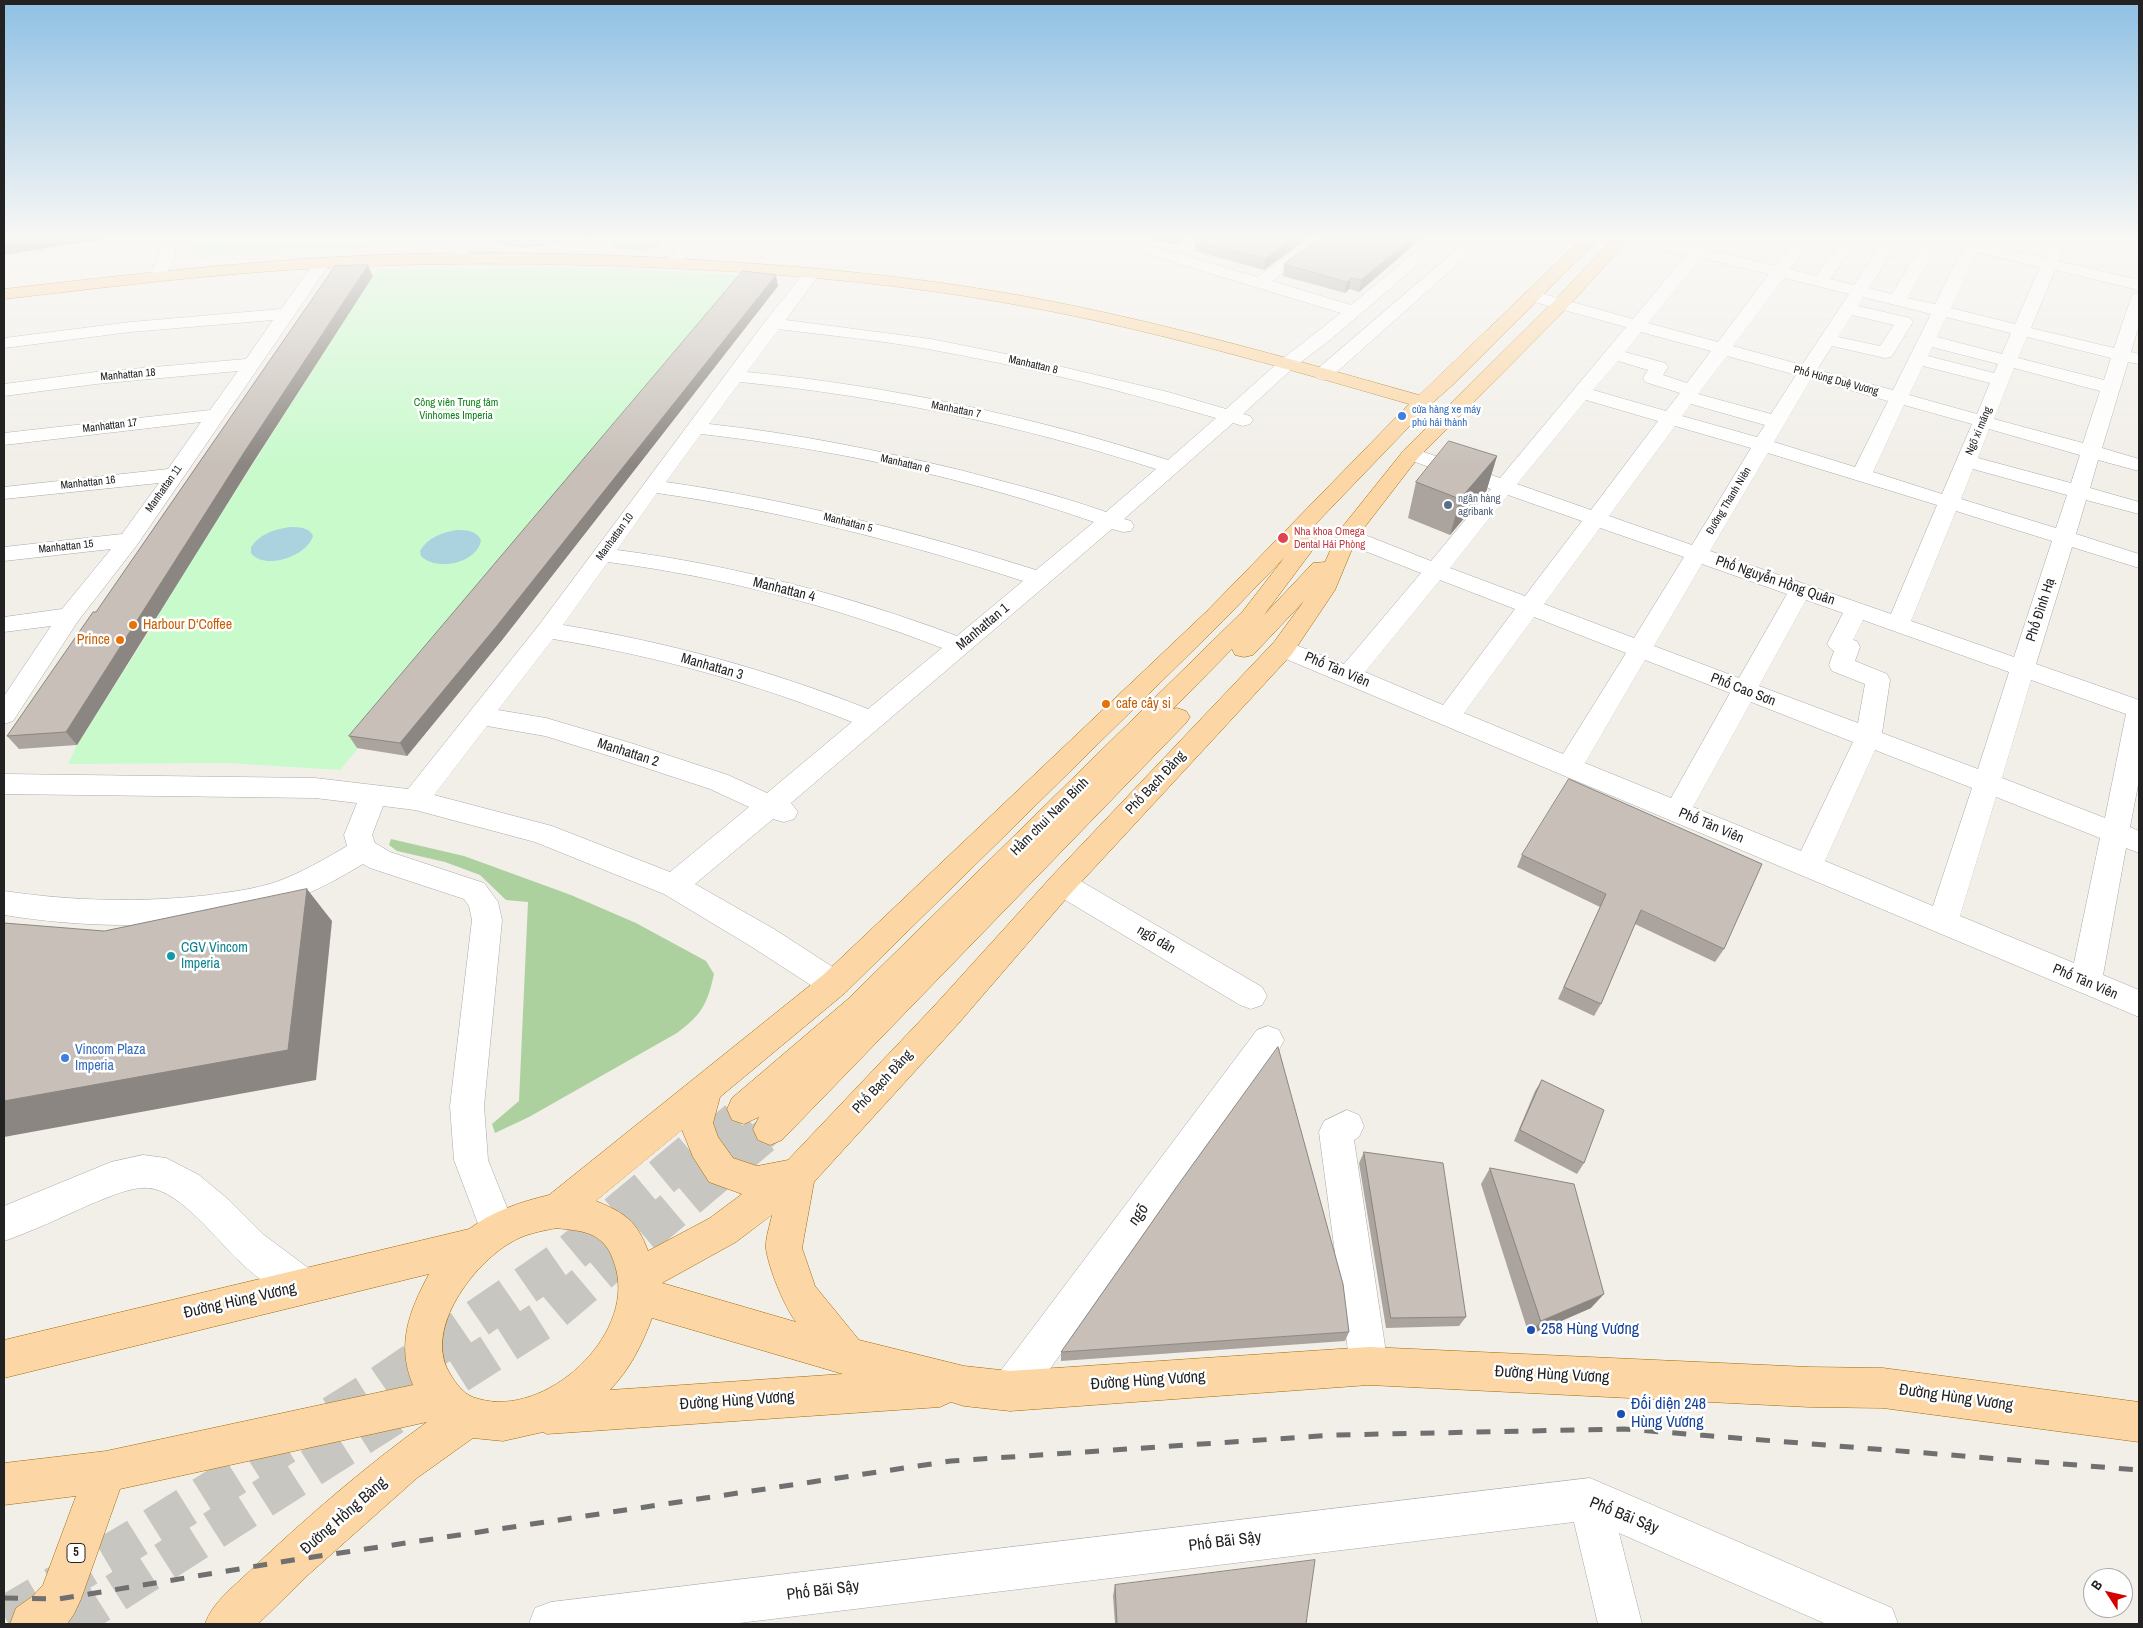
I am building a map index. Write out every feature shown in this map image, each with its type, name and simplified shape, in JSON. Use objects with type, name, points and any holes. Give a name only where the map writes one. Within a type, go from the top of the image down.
[{"type":"main road","points":[[1090,314],[1202,339],[1422,402]]},
{"type":"main road","points":[[557,1211],[834,984],[1215,616],[1422,402],[1515,314]]},
{"type":"main road","name":"Phố Bạch Đằng","points":[[638,1286],[723,1230],[798,1174],[947,1014],[1062,884],[1283,648],[1324,590],[1347,536],[1411,454],[1551,314]]},
{"type":"main road","name":"Hầm chui Nam Bính","points":[[744,1109],[859,1008],[1251,616],[1307,543],[1327,500]]},
{"type":"main road","name":"Hầm chui Nam Bính","points":[[770,1129],[1308,584],[1347,536]]},
{"type":"main road","points":[[706,1089],[696,1123],[705,1146],[721,1170],[757,1182],[798,1174],[784,1248],[800,1297],[848,1356]]},
{"type":"main road","points":[[4,1484],[106,1472],[455,1408],[502,1422],[540,1414],[569,1399],[596,1378],[617,1352],[631,1323],[638,1286],[626,1242],[608,1224],[585,1214],[557,1211],[527,1217],[487,1238],[454,1268],[437,1294],[426,1323],[423,1352],[428,1378],[455,1408]]},
{"type":"main road","name":"Đường Hùng Vương","points":[[4,1359],[302,1286],[487,1238]]},
{"type":"main road","name":"Đường Hùng Vương","points":[[638,1286],[848,1356],[964,1386],[1010,1391],[1369,1366],[1808,1387],[1882,1388],[2139,1422]]},
{"type":"main road","name":"Đường Hùng Vương","points":[[540,1414],[964,1386]]},
{"type":"main road","name":"Đường Hồng Bàng","points":[[227,1624],[293,1560],[403,1464],[455,1408]]},
{"type":"main road","name":"5","points":[[32,1624],[49,1612],[60,1599],[106,1472]]},
{"type":"street","points":[[4,343],[131,327],[285,314]]},
{"type":"street","name":"Manhattan 11","points":[[6,708],[70,616],[129,540],[253,364],[285,314]]},
{"type":"street","name":"Manhattan 10","points":[[416,800],[547,630],[781,314]]},
{"type":"street","name":"Manhattan 1","points":[[674,886],[780,810],[872,721],[960,646],[1040,579],[1117,524],[1170,467],[1239,419],[1287,364],[1349,314]]},
{"type":"street","points":[[1323,374],[1392,314]]},
{"type":"street","name":"Phố Hùng Duệ Vương","points":[[1598,314],[2139,465]]},
{"type":"street","points":[[1349,675],[1647,314]]},
{"type":"street","points":[[1448,716],[1748,314]]},
{"type":"street","name":"Đường Thanh Niên","points":[[1568,766],[1806,373],[1844,314]]},
{"type":"street","points":[[1828,340],[1885,353],[1904,322],[1869,314]]},
{"type":"street","points":[[1861,475],[1939,314]]},
{"type":"street","points":[[1953,314],[2130,357]]},
{"type":"street","name":"Ngõ xi măng","points":[[1898,624],[2028,314]]},
{"type":"street","name":"Phố Đình Hạ","points":[[1943,922],[2111,388],[2130,357],[2137,314]]},
{"type":"street","name":"Manhattan 8","points":[[773,324],[930,344],[1016,361],[1161,396],[1239,419]]},
{"type":"street","points":[[1926,340],[2111,388]]},
{"type":"street","points":[[1614,354],[1659,367],[1652,378],[1689,393],[1777,422]]},
{"type":"street","points":[[1917,359],[2000,380]]},
{"type":"street","name":"Manhattan 18","points":[[4,390],[96,378],[253,364]]},
{"type":"street","name":"Manhattan 7","points":[[736,376],[836,388],[982,415],[1127,453],[1170,467]]},
{"type":"street","points":[[1582,393],[1763,445],[2139,561]]},
{"type":"street","name":"Manhattan 17","points":[[4,439],[123,424],[216,415]]},
{"type":"street","name":"Manhattan 6","points":[[696,428],[742,432],[811,443],[891,460],[1021,493],[1117,524]]},
{"type":"street","name":"Phố Nguyễn Hồng Quân","points":[[1411,454],[2139,709]]},
{"type":"street","points":[[1967,461],[2139,508]]},
{"type":"street","name":"Manhattan 16","points":[[4,493],[173,475]]},
{"type":"street","name":"Manhattan 5","points":[[652,486],[744,500],[817,515],[887,532],[1040,579]]},
{"type":"street","name":"Phố Cao Sơn","points":[[1347,536],[2127,838]]},
{"type":"street","name":"Manhattan 15","points":[[4,554],[129,540]]},
{"type":"street","name":"Manhattan 4","points":[[603,555],[654,560],[780,588],[914,628],[960,646]]},
{"type":"street","points":[[1677,812],[1800,590]]},
{"type":"street","points":[[1808,866],[1868,738],[1878,680],[1841,665],[1848,647],[1839,644],[1856,610]]},
{"type":"street","points":[[4,624],[70,616]]},
{"type":"street","name":"Manhattan 3","points":[[547,630],[601,638],[714,666],[825,701],[872,721]]},
{"type":"street","name":"Phố Tản Viên","points":[[1283,648],[2139,1004]]},
{"type":"street","points":[[2086,982],[2127,838],[2139,713]]},
{"type":"street","name":"Manhattan 2","points":[[481,716],[546,727],[625,751],[719,782],[780,810]]},
{"type":"street","points":[[4,784],[315,788],[416,800],[542,833],[674,886],[763,938],[834,984]]},
{"type":"street","points":[[374,795],[358,835],[363,850],[380,860],[474,891],[484,902],[487,920],[467,1106],[471,1160],[487,1238]]},
{"type":"street","points":[[4,904],[64,912],[119,913],[166,911],[240,902],[285,890],[311,879],[363,850]]},
{"type":"street","name":"ngõ dân","points":[[1062,884],[1251,996]]},
{"type":"street","name":"ngõ","points":[[1010,1391],[1268,1040]]},
{"type":"street","points":[[1347,1126],[1336,1132],[1369,1366]]},
{"type":"street","points":[[4,1224],[111,1179],[143,1171],[166,1175],[187,1187],[216,1212],[251,1248],[302,1286]]},
{"type":"street","points":[[1590,1499],[1620,1624]]},
{"type":"street","name":"Phố Bãi Sậy","points":[[551,1624],[1590,1499],[1876,1624]]},
{"type":"green space","name":"Công viên Trung tâm Vinhomes Imperia","points":[[348,314],[719,314],[340,770],[227,763],[68,764],[77,745],[155,622],[165,602]]},
{"type":"green space","points":[[391,839],[464,856],[571,895],[636,923],[706,961],[714,974],[706,1001],[698,1014],[677,1033],[529,1117],[495,1133],[492,1124],[519,1101],[528,902],[506,900],[480,875],[445,862],[397,851],[389,845]]},
{"type":"water","points":[[290,527],[306,529],[313,536],[303,550],[285,559],[275,561],[257,558],[251,553],[251,547],[263,535]]},
{"type":"water","points":[[456,530],[470,531],[481,540],[478,548],[472,554],[456,563],[446,564],[428,561],[421,556],[420,551],[431,539]]},
{"type":"building","points":[[302,314],[336,314],[245,451],[66,732],[7,736],[93,612],[96,612]]},
{"type":"building","points":[[707,314],[745,314],[496,627],[400,743],[349,736]]},
{"type":"building","points":[[1449,441],[1497,456],[1460,499],[1416,482]]},
{"type":"building","points":[[1569,779],[1762,864],[1724,949],[1641,910],[1601,1004],[1564,987],[1606,894],[1522,855]]},
{"type":"building","points":[[307,889],[288,1050],[4,1101],[4,923],[104,931]]},
{"type":"building","points":[[1278,1047],[1343,1284],[1349,1332],[1061,1352],[1178,1185]]},
{"type":"building","points":[[1542,1080],[1604,1110],[1584,1163],[1520,1130]]},
{"type":"building","points":[[1364,1152],[1443,1163],[1466,1317],[1391,1318]]},
{"type":"building","points":[[1490,1168],[1574,1184],[1604,1294],[1541,1321]]},
{"type":"building","points":[[1315,1560],[1306,1624],[1117,1624],[1115,1585]]},
{"type":"tunnel","points":[[712,1136],[744,1109]]},
{"type":"tunnel","points":[[762,1136],[770,1129]]},
{"type":"tunnel","points":[[333,1415],[378,1387],[564,1259],[713,1134]]},
{"type":"tunnel","points":[[67,1624],[544,1319],[763,1134]]},
{"type":"tunnel","points":[[4,1616],[133,1540],[296,1438]]},
{"type":"railway","points":[[4,1598],[59,1599],[293,1560],[951,1461],[1335,1435],[1624,1429],[2139,1470]]},
{"type":"place","name":"cửa hàng xe máy phú hải thành","points":[[1402,416]]},
{"type":"place","name":"ngân hàng agribank","points":[[1448,505]]},
{"type":"place","name":"Nha khoa Omega Dental Hải Phòng","points":[[1283,538]]},
{"type":"place","name":"Harbour D‘Coffee","points":[[133,625]]},
{"type":"place","name":"Prince","points":[[120,640]]},
{"type":"place","name":"cafe cây si","points":[[1106,704]]},
{"type":"place","name":"CGV Vincom Imperia","points":[[171,956]]},
{"type":"place","name":"Vincom Plaza Imperia","points":[[65,1058]]},
{"type":"place","name":"258 Hùng Vương","points":[[1531,1330]]},
{"type":"place","name":"Đối diện 248 Hùng Vương","points":[[1621,1414]]}]
